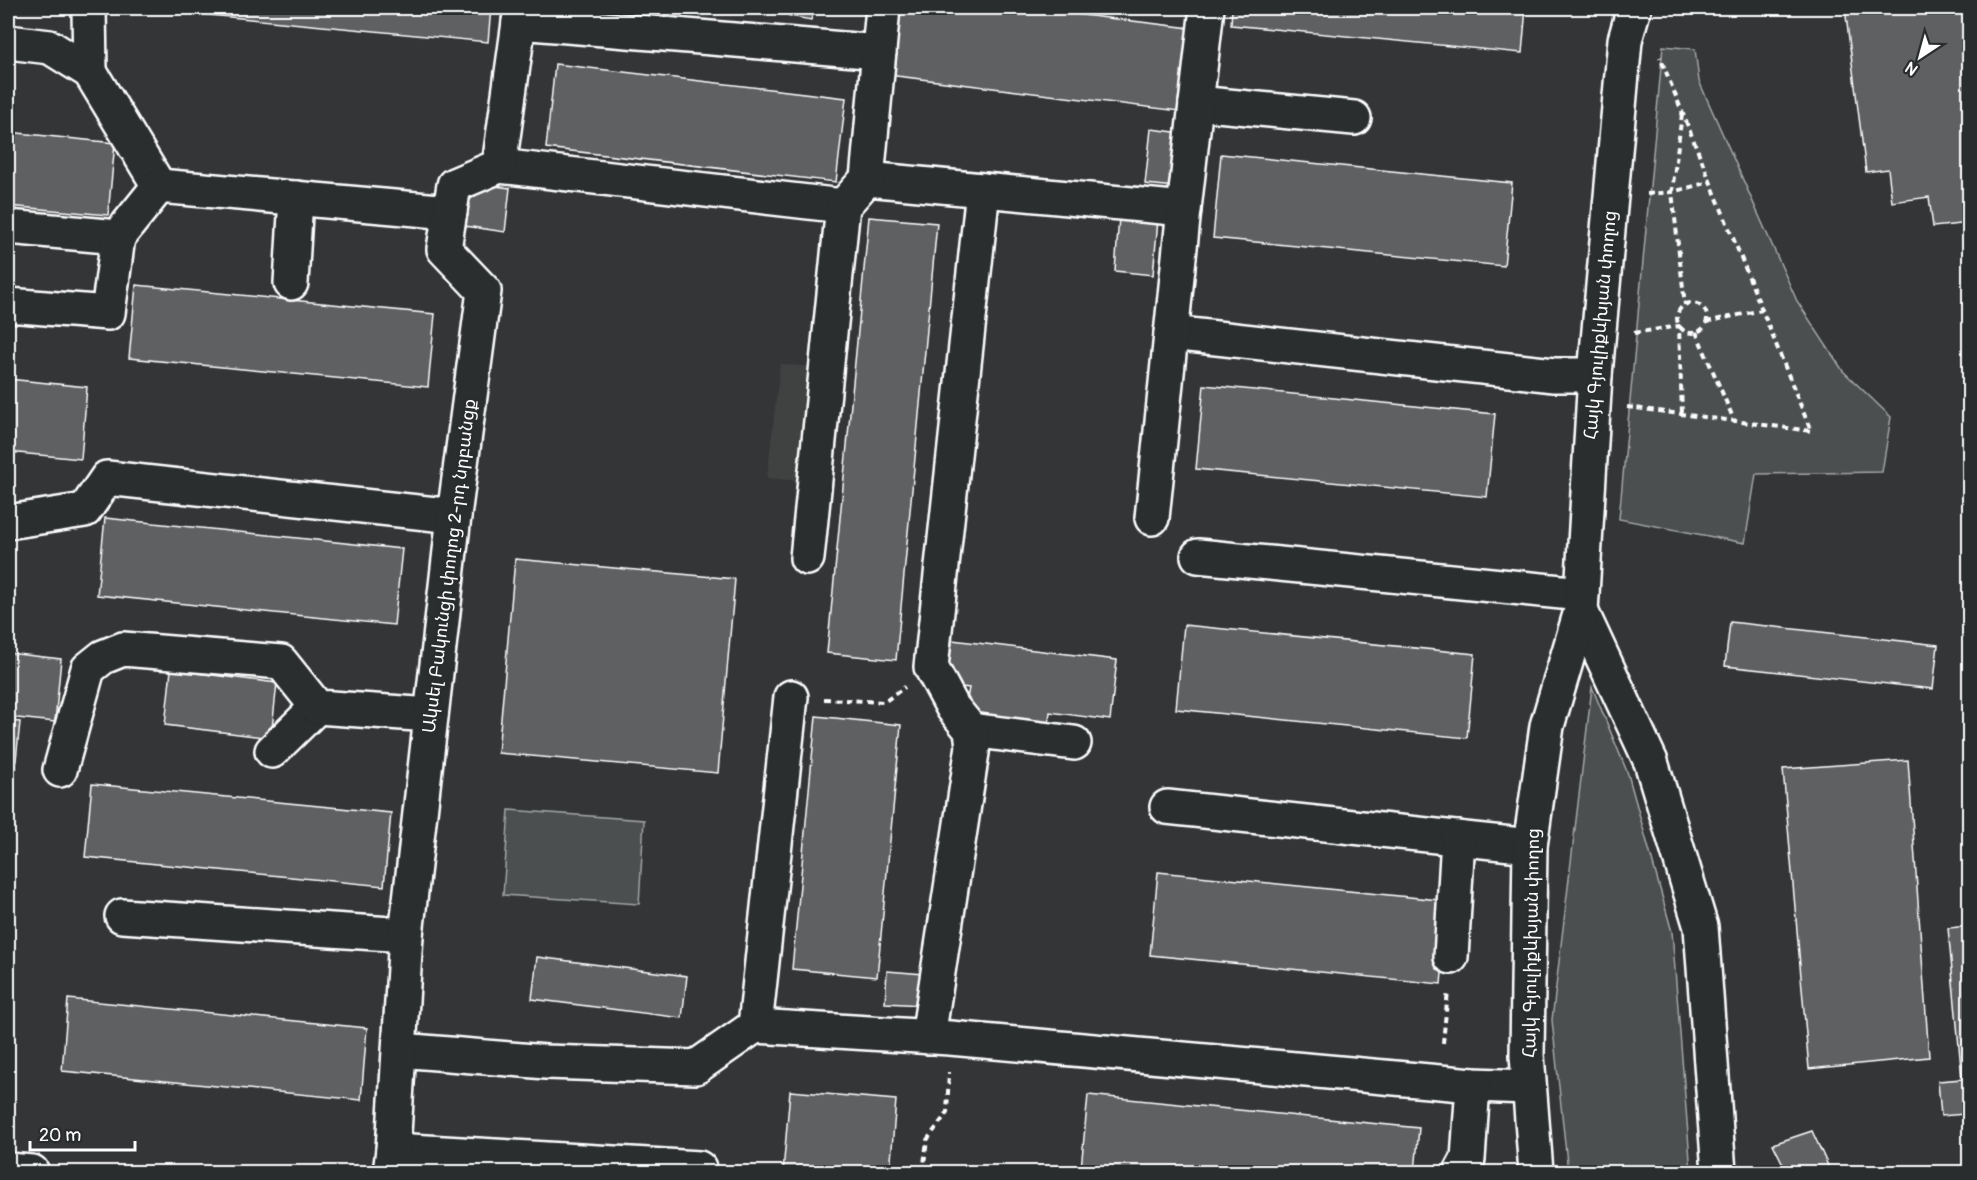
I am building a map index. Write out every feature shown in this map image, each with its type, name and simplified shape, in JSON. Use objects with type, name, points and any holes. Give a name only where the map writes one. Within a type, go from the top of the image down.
[{"type":"street","points":[[89,8],[90,72]]},
{"type":"street","points":[[807,558],[843,206],[867,179],[883,8]]},
{"type":"street","points":[[1152,518],[1207,8]]},
{"type":"street","name":"Հայկ Գյուլիքևխյան փողոց","points":[[1617,8],[1624,40]]},
{"type":"street","name":"Հայկ Գյուլիքևխյան փողոց","points":[[1536,1173],[1527,1055],[1530,846],[1547,726],[1582,603],[1594,375],[1624,40],[1634,8]]},
{"type":"street","points":[[843,206],[500,166],[520,15],[879,52]]},
{"type":"street","points":[[8,42],[50,48],[90,72],[159,186]]},
{"type":"street","points":[[1196,103],[1354,118]]},
{"type":"street","name":"Ակսել Բակունցի փողոց 2-րդ նրբանցք","points":[[391,1161],[406,935],[454,516],[484,291],[444,249],[454,185],[500,166]]},
{"type":"street","points":[[867,179],[1184,209]]},
{"type":"street","points":[[159,186],[450,212]]},
{"type":"street","points":[[8,305],[108,313],[118,237],[159,186]]},
{"type":"street","points":[[939,1037],[973,746],[970,730],[953,708],[931,667],[983,190]]},
{"type":"street","points":[[291,283],[296,198]]},
{"type":"street","points":[[8,227],[118,237]]},
{"type":"street","points":[[1171,333],[1554,375],[1594,375]]},
{"type":"street","points":[[8,522],[85,510],[107,478],[454,516]]},
{"type":"street","points":[[1198,556],[1582,603]]},
{"type":"street","name":"Հայկ Գյուլիքևխյան փողոց","points":[[1582,603],[1651,762],[1701,927],[1719,1173]]},
{"type":"street","points":[[60,770],[88,669],[103,657],[123,649],[281,662],[317,706],[431,715]]},
{"type":"street","points":[[755,1026],[791,697]]},
{"type":"street","points":[[272,751],[317,706]]},
{"type":"street","points":[[970,730],[1074,743]]},
{"type":"street","points":[[1167,807],[1530,846]]},
{"type":"street","points":[[1451,957],[1458,838]]},
{"type":"street","points":[[122,916],[406,935]]},
{"type":"street","points":[[400,1050],[546,1062],[696,1067],[755,1026],[939,1037],[1473,1085],[1529,1087]]},
{"type":"street","points":[[1461,1173],[1467,1160],[1473,1085]]},
{"type":"street","points":[[391,1161],[699,1168]]},
{"type":"path","points":[[1621,406],[1811,430],[1658,52]]},
{"type":"path","points":[[1682,113],[1672,192],[1684,305]]},
{"type":"path","points":[[1640,195],[1672,192],[1710,182]]},
{"type":"path","points":[[1628,334],[1679,326],[1686,332],[1696,332],[1701,330],[1706,322],[1707,317],[1703,308],[1694,303],[1684,305],[1677,317],[1679,326],[1682,414]]},
{"type":"path","points":[[1706,322],[1762,310]]},
{"type":"path","points":[[1696,332],[1734,421]]},
{"type":"path","points":[[791,697],[884,702],[931,667]]},
{"type":"path","points":[[1443,1042],[1451,957]]},
{"type":"path","points":[[923,1173],[927,1140],[947,1113],[939,1037]]},
{"type":"shaded area","points":[[1663,46],[1695,49],[1699,81],[1797,301],[1843,371],[1891,417],[1882,472],[1756,474],[1745,543],[1619,519]]},
{"type":"shaded area","points":[[780,364],[813,367],[800,481],[767,478]]},
{"type":"shaded area","points":[[1592,687],[1628,774],[1672,932],[1691,1172],[1568,1172],[1552,1020]]},
{"type":"shaded area","points":[[509,810],[644,820],[639,904],[503,895]]},
{"type":"building","points":[[137,8],[491,8],[488,42]]},
{"type":"building","points":[[791,8],[814,8],[811,20],[789,16]]},
{"type":"building","points":[[897,8],[1025,8],[1190,28],[1179,111],[889,75]]},
{"type":"building","points":[[1232,8],[1526,8],[1522,53],[1231,25]]},
{"type":"building","points":[[1845,8],[1970,8],[1970,223],[1933,227],[1929,197],[1892,202],[1888,169],[1866,172]]},
{"type":"building","points":[[555,64],[846,98],[836,182],[546,148]]},
{"type":"building","points":[[1151,129],[1182,133],[1176,187],[1145,184]]},
{"type":"building","points":[[8,132],[115,143],[108,215],[8,206]]},
{"type":"building","points":[[1221,154],[1512,183],[1504,266],[1213,238]]},
{"type":"building","points":[[480,184],[510,188],[505,232],[465,226],[467,202],[476,195]]},
{"type":"building","points":[[869,217],[937,223],[896,660],[827,653]]},
{"type":"building","points":[[1119,217],[1158,220],[1153,275],[1115,271]]},
{"type":"building","points":[[136,285],[435,314],[428,387],[129,358]]},
{"type":"building","points":[[8,379],[87,387],[81,459],[8,452]]},
{"type":"building","points":[[1204,385],[1495,414],[1487,497],[1196,469]]},
{"type":"building","points":[[105,518],[402,549],[394,625],[97,595]]},
{"type":"building","points":[[515,559],[735,579],[718,773],[498,753]]},
{"type":"building","points":[[1730,622],[1938,645],[1933,689],[1725,666]]},
{"type":"building","points":[[1184,625],[1475,654],[1467,738],[1176,709]]},
{"type":"building","points":[[952,640],[1117,660],[1110,720],[1050,712],[1048,727],[971,717],[966,704],[969,688],[954,686],[955,677],[948,671]]},
{"type":"building","points":[[8,653],[61,659],[55,722],[8,717]]},
{"type":"building","points":[[171,670],[277,683],[271,738],[165,725]]},
{"type":"building","points":[[816,716],[901,725],[877,977],[792,969]]},
{"type":"building","points":[[8,721],[20,722],[14,779],[8,778]]},
{"type":"building","points":[[1908,760],[1929,1057],[1809,1069],[1783,769]]},
{"type":"building","points":[[92,784],[391,813],[384,886],[85,857]]},
{"type":"building","points":[[1158,872],[1449,901],[1441,984],[1150,955]]},
{"type":"building","points":[[1970,926],[1970,1163],[1965,1114],[1941,1116],[1938,1081],[1962,1079],[1948,928]]},
{"type":"building","points":[[537,957],[687,976],[682,1018],[532,999]]},
{"type":"building","points":[[887,971],[924,974],[922,1005],[885,1003]]},
{"type":"building","points":[[68,999],[367,1028],[361,1100],[62,1071]]},
{"type":"building","points":[[790,1091],[896,1100],[890,1172],[783,1172]]},
{"type":"building","points":[[1088,1095],[1419,1128],[1415,1172],[1117,1172],[1081,1169]]},
{"type":"building","points":[[1812,1131],[1831,1172],[1787,1172],[1773,1144]]}]
